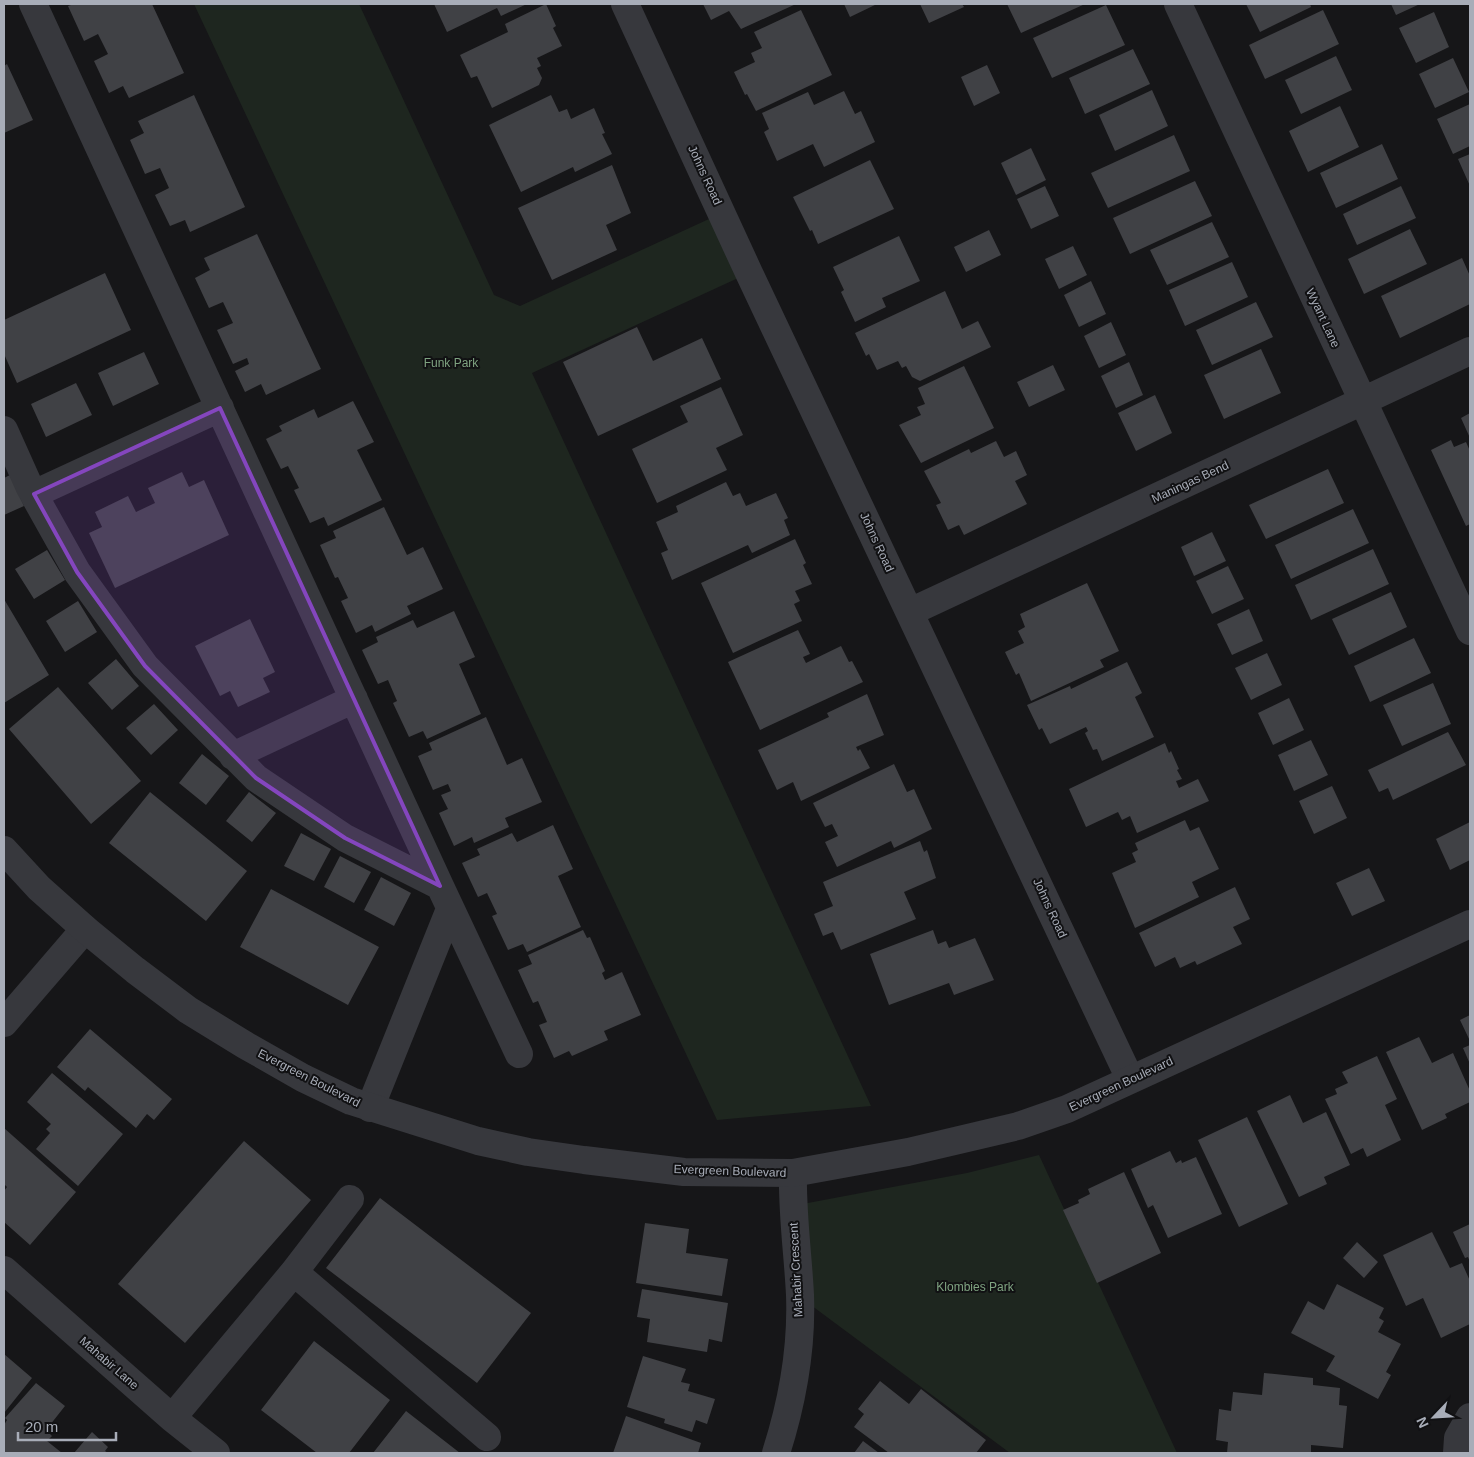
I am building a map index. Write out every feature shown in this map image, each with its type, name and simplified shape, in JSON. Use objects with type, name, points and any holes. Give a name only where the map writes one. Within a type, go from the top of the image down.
[{"type":"street","points":[[33,4],[445,898],[519,1054]]},
{"type":"street","name":"Johns Road","points":[[625,4],[749,273],[1130,1078]]},
{"type":"street","name":"Wyant Lane","points":[[1178,4],[1470,631]]},
{"type":"street","name":"Maningas Bend","points":[[910,612],[1470,351]]},
{"type":"street","points":[[34,494],[220,408]]},
{"type":"street","points":[[4,430],[34,494],[77,572],[145,666],[256,778],[345,838],[445,898]]},
{"type":"street","points":[[233,756],[354,699]]},
{"type":"street","name":"Evergreen Boulevard","points":[[4,850],[39,888],[85,930],[188,1010],[303,1078],[370,1108],[478,1141],[528,1152],[684,1172],[793,1173],[908,1152],[1018,1126],[1067,1109],[1130,1078],[1352,980],[1470,924]]},
{"type":"street","points":[[370,1108],[445,898]]},
{"type":"street","points":[[4,1023],[85,930]]},
{"type":"street","name":"Mahabir Crescent","points":[[776,1453],[786,1424],[798,1358],[800,1297],[792,1206],[793,1173]]},
{"type":"street","points":[[172,1418],[294,1272],[350,1199]]},
{"type":"street","name":"Mahabir Lane","points":[[4,1270],[172,1418],[216,1453]]},
{"type":"street","points":[[294,1272],[487,1437]]},
{"type":"street","points":[[1457,1453],[1458,1438],[1470,1417]]},
{"type":"highlighted area","points":[[220,408],[440,886],[345,838],[256,778],[145,666],[77,572],[34,494]]},
{"type":"green space","name":"Funk Park","points":[[194,4],[359,4],[494,295],[520,306],[722,213],[749,273],[532,373],[871,1106],[717,1120]]},
{"type":"green space","name":"Klombies Park","points":[[1039,1155],[1177,1453],[1010,1453],[800,1297],[792,1206],[967,1173]]},
{"type":"building","points":[[74,4],[152,4],[184,73],[129,98],[123,86],[109,93],[94,61],[108,54],[98,34],[84,41],[68,6]]},
{"type":"building","points":[[434,4],[527,4],[501,16],[497,8],[447,32]]},
{"type":"building","points":[[546,4],[556,26],[553,28],[562,46],[537,58],[541,66],[537,68],[542,78],[539,85],[492,108],[477,76],[471,78],[460,55],[508,32],[505,24]]},
{"type":"building","points":[[703,4],[796,4],[741,29],[729,11],[711,20]]},
{"type":"building","points":[[844,4],[877,4],[850,17]]},
{"type":"building","points":[[920,4],[962,4],[964,7],[929,23]]},
{"type":"building","points":[[1007,4],[1085,4],[1021,33]]},
{"type":"building","points":[[1246,4],[1310,4],[1311,7],[1260,32]]},
{"type":"building","points":[[1391,4],[1420,4],[1396,15]]},
{"type":"building","points":[[1106,5],[1125,45],[1052,78],[1033,38]]},
{"type":"building","points":[[801,10],[832,75],[756,111],[747,94],[745,95],[734,72],[755,62],[751,53],[762,48],[754,32]]},
{"type":"building","points":[[1323,10],[1339,44],[1265,79],[1249,45]]},
{"type":"building","points":[[1434,12],[1449,47],[1416,63],[1399,28]]},
{"type":"building","points":[[1133,49],[1150,84],[1085,114],[1069,78]]},
{"type":"building","points":[[1336,56],[1352,90],[1301,114],[1285,80]]},
{"type":"building","points":[[1453,58],[1469,92],[1435,108],[1419,74]]},
{"type":"building","points":[[7,64],[33,120],[4,133],[4,66]]},
{"type":"building","points":[[987,65],[1000,93],[974,106],[961,77]]},
{"type":"building","points":[[1152,90],[1168,126],[1115,151],[1099,115]]},
{"type":"building","points":[[844,91],[855,114],[861,111],[875,142],[824,167],[813,144],[777,161],[764,132],[769,129],[762,113],[808,92],[814,105]]},
{"type":"building","points":[[194,95],[245,207],[190,232],[185,220],[170,226],[155,195],[169,188],[160,168],[145,174],[130,140],[144,133],[138,121]]},
{"type":"building","points":[[551,95],[559,112],[567,109],[571,119],[594,108],[605,133],[602,134],[612,154],[575,172],[573,167],[521,192],[489,125]]},
{"type":"building","points":[[1470,104],[1470,146],[1453,154],[1437,119]]},
{"type":"building","points":[[1340,106],[1359,147],[1308,172],[1289,131]]},
{"type":"building","points":[[1174,135],[1190,171],[1108,208],[1091,173]]},
{"type":"building","points":[[1382,144],[1398,179],[1336,208],[1320,173]]},
{"type":"building","points":[[1031,148],[1046,180],[1016,195],[1001,163]]},
{"type":"building","points":[[1470,154],[1470,186],[1458,159]]},
{"type":"building","points":[[870,160],[894,209],[818,244],[793,197]]},
{"type":"building","points":[[612,165],[631,213],[606,225],[617,250],[552,280],[518,208]]},
{"type":"building","points":[[1195,181],[1212,216],[1130,254],[1113,218]]},
{"type":"building","points":[[1045,186],[1059,216],[1031,229],[1017,199]]},
{"type":"building","points":[[1401,186],[1416,218],[1357,245],[1343,214]]},
{"type":"building","points":[[1212,222],[1229,257],[1167,285],[1150,250]]},
{"type":"building","points":[[1410,229],[1427,264],[1364,294],[1348,259]]},
{"type":"building","points":[[989,230],[1001,255],[966,272],[954,247]]},
{"type":"building","points":[[257,234],[321,369],[266,395],[261,384],[245,392],[235,371],[249,364],[247,358],[233,364],[217,330],[233,323],[223,302],[209,308],[195,278],[210,270],[204,258]]},
{"type":"building","points":[[899,236],[920,281],[882,298],[886,307],[855,322],[841,292],[844,290],[833,267]]},
{"type":"building","points":[[1073,246],[1087,275],[1059,289],[1045,259]]},
{"type":"building","points":[[1462,258],[1470,276],[1470,304],[1400,338],[1381,296]]},
{"type":"building","points":[[1232,262],[1248,297],[1185,326],[1169,290]]},
{"type":"building","points":[[105,273],[131,330],[17,383],[4,354],[4,320]]},
{"type":"building","points":[[1091,281],[1106,314],[1079,327],[1064,295]]},
{"type":"building","points":[[945,291],[962,329],[978,321],[991,347],[920,381],[912,377],[906,366],[902,368],[898,361],[877,370],[869,354],[866,356],[855,333]]},
{"type":"building","points":[[1256,302],[1273,337],[1212,365],[1196,330]]},
{"type":"building","points":[[1111,322],[1126,355],[1099,368],[1084,336]]},
{"type":"building","points":[[637,327],[653,361],[702,338],[721,379],[598,436],[563,362]]},
{"type":"building","points":[[1261,349],[1281,393],[1224,419],[1204,375]]},
{"type":"building","points":[[144,352],[159,384],[113,406],[98,373]]},
{"type":"building","points":[[1129,362],[1143,395],[1116,408],[1101,376]]},
{"type":"building","points":[[1053,365],[1065,390],[1029,407],[1017,382]]},
{"type":"building","points":[[964,366],[994,428],[921,463],[899,425],[921,415],[917,407],[925,404],[918,388]]},
{"type":"building","points":[[76,383],[92,415],[46,437],[31,404]]},
{"type":"building","points":[[721,387],[743,435],[716,448],[727,470],[657,503],[632,449],[688,422],[680,406]]},
{"type":"building","points":[[1155,395],[1172,433],[1136,451],[1118,413]]},
{"type":"building","points":[[353,401],[374,442],[357,450],[382,500],[328,526],[324,517],[310,523],[294,490],[299,488],[288,466],[281,469],[266,439],[282,431],[279,426],[314,409],[318,418]]},
{"type":"building","points":[[1470,413],[1470,438],[1461,418]]},
{"type":"building","points":[[1451,440],[1454,447],[1466,442],[1470,451],[1470,524],[1466,526],[1431,450]]},
{"type":"building","points":[[996,441],[1004,457],[1016,451],[1027,475],[1015,481],[1027,504],[964,535],[959,525],[948,530],[936,505],[941,503],[924,471],[969,449],[971,453]]},
{"type":"building","points":[[1328,469],[1344,503],[1266,539],[1249,505]]},
{"type":"building","points":[[182,472],[189,487],[204,480],[229,535],[115,588],[89,533],[102,527],[95,512],[128,496],[136,512],[155,503],[148,488]]},
{"type":"building","points":[[10,475],[24,506],[4,515],[4,478]]},
{"type":"building","points":[[726,482],[733,496],[740,493],[746,506],[776,493],[788,518],[784,520],[790,535],[752,553],[748,545],[672,580],[661,553],[668,550],[656,522],[678,512],[676,506]]},
{"type":"building","points":[[384,507],[407,555],[423,547],[443,589],[407,606],[411,614],[375,632],[372,625],[356,633],[341,601],[348,598],[338,577],[335,578],[320,545],[336,538],[333,531]]},
{"type":"building","points":[[1353,509],[1369,543],[1291,579],[1275,545]]},
{"type":"building","points":[[1212,532],[1226,561],[1194,576],[1181,547]]},
{"type":"building","points":[[795,539],[806,563],[803,565],[812,584],[795,591],[800,601],[794,604],[802,621],[733,653],[701,583]]},
{"type":"building","points":[[1373,549],[1389,584],[1311,620],[1295,585]]},
{"type":"building","points":[[47,550],[65,580],[34,599],[15,569]]},
{"type":"building","points":[[1228,566],[1244,599],[1212,614],[1196,581]]},
{"type":"building","points":[[1087,583],[1119,651],[1100,660],[1104,667],[1031,701],[1019,673],[1016,675],[1005,652],[1024,643],[1018,631],[1025,627],[1020,614]]},
{"type":"building","points":[[1391,592],[1407,627],[1349,655],[1332,619]]},
{"type":"building","points":[[4,599],[49,675],[4,703]]},
{"type":"building","points":[[78,601],[97,632],[65,652],[46,621]]},
{"type":"building","points":[[1249,609],[1263,641],[1232,655],[1217,624]]},
{"type":"building","points":[[454,611],[475,657],[459,664],[481,714],[427,739],[423,731],[409,737],[393,703],[397,701],[388,680],[378,684],[362,650],[378,642],[376,637],[413,620],[417,628]]},
{"type":"building","points":[[250,619],[275,672],[263,678],[270,692],[238,707],[230,691],[220,696],[195,646]]},
{"type":"building","points":[[798,630],[810,654],[803,657],[806,663],[841,646],[849,662],[852,661],[863,682],[760,730],[728,662]]},
{"type":"building","points":[[1414,638],[1431,673],[1370,702],[1354,666]]},
{"type":"building","points":[[1267,653],[1282,685],[1251,700],[1235,668]]},
{"type":"building","points":[[116,659],[139,686],[112,710],[88,683]]},
{"type":"building","points":[[1127,662],[1142,693],[1135,697],[1154,737],[1102,761],[1097,749],[1093,750],[1085,733],[1088,731],[1086,727],[1050,744],[1042,728],[1039,730],[1027,705],[1070,686],[1071,689]]},
{"type":"building","points":[[1433,683],[1451,724],[1402,746],[1383,705]]},
{"type":"building","points":[[58,687],[141,781],[91,824],[9,729]]},
{"type":"building","points":[[867,694],[884,735],[856,747],[858,751],[860,749],[870,768],[801,801],[793,782],[777,790],[758,750],[829,717],[827,713]]},
{"type":"building","points":[[1289,698],[1304,730],[1273,745],[1258,713]]},
{"type":"building","points":[[154,704],[178,730],[151,755],[126,728]]},
{"type":"building","points":[[486,717],[507,765],[522,758],[542,802],[505,818],[509,827],[474,843],[472,837],[454,846],[439,813],[448,809],[441,795],[451,791],[448,784],[433,790],[418,756],[432,750],[429,743]]},
{"type":"building","points":[[1448,732],[1466,765],[1393,800],[1388,788],[1379,792],[1368,770]]},
{"type":"building","points":[[1311,740],[1328,775],[1294,791],[1278,755]]},
{"type":"building","points":[[1165,743],[1179,769],[1177,770],[1182,779],[1176,781],[1179,788],[1198,779],[1209,801],[1137,833],[1130,816],[1122,820],[1118,812],[1086,827],[1069,789]]},
{"type":"building","points":[[202,754],[229,776],[206,805],[179,783]]},
{"type":"building","points":[[894,764],[907,792],[914,789],[932,829],[894,848],[891,841],[837,867],[825,842],[838,836],[832,824],[825,827],[813,803]]},
{"type":"building","points":[[1332,786],[1347,818],[1314,834],[1299,801]]},
{"type":"building","points":[[150,792],[247,871],[206,921],[109,843]]},
{"type":"building","points":[[249,792],[276,813],[252,842],[226,821]]},
{"type":"building","points":[[1185,820],[1190,831],[1199,827],[1219,869],[1192,882],[1199,897],[1135,928],[1112,873],[1136,862],[1132,853],[1138,850],[1135,843]]},
{"type":"building","points":[[1470,822],[1470,860],[1450,870],[1436,839]]},
{"type":"building","points":[[553,825],[573,869],[558,876],[581,927],[527,952],[523,944],[508,950],[492,916],[497,914],[487,893],[478,897],[462,863],[480,855],[477,849],[512,833],[517,842]]},
{"type":"building","points":[[301,833],[331,849],[314,881],[284,866]]},
{"type":"building","points":[[920,841],[924,852],[927,850],[936,878],[904,892],[916,919],[841,950],[833,932],[823,936],[814,914],[833,906],[823,882]]},
{"type":"building","points":[[340,856],[371,872],[354,903],[324,887]]},
{"type":"building","points":[[1369,868],[1385,901],[1352,916],[1336,883]]},
{"type":"building","points":[[381,877],[411,893],[394,926],[364,910]]},
{"type":"building","points":[[1235,887],[1250,919],[1233,927],[1242,944],[1197,965],[1195,961],[1180,968],[1175,957],[1155,967],[1139,933]]},
{"type":"building","points":[[271,889],[379,947],[348,1005],[240,947]]},
{"type":"building","points":[[583,930],[587,938],[590,937],[605,971],[602,973],[605,980],[622,972],[641,1015],[604,1031],[608,1040],[572,1056],[569,1051],[554,1058],[539,1025],[547,1022],[538,1001],[533,1003],[518,970],[532,964],[528,955]]},
{"type":"building","points":[[933,930],[938,944],[946,941],[949,948],[975,938],[994,980],[954,995],[949,983],[889,1005],[870,954]]},
{"type":"building","points":[[1470,1015],[1470,1041],[1460,1020]]},
{"type":"building","points":[[90,1029],[172,1099],[154,1120],[147,1114],[136,1128],[88,1087],[85,1091],[57,1067]]},
{"type":"building","points":[[1419,1037],[1432,1063],[1453,1053],[1470,1091],[1470,1102],[1445,1114],[1447,1118],[1422,1130],[1386,1052]]},
{"type":"building","points":[[1470,1045],[1470,1064],[1463,1048]]},
{"type":"building","points":[[1377,1056],[1397,1099],[1385,1105],[1401,1140],[1367,1157],[1363,1148],[1351,1154],[1325,1099],[1337,1094],[1335,1089],[1348,1083],[1342,1072]]},
{"type":"building","points":[[52,1073],[123,1134],[78,1186],[36,1149],[50,1133],[46,1129],[51,1124],[27,1102]]},
{"type":"building","points":[[1290,1095],[1303,1123],[1326,1112],[1350,1165],[1324,1177],[1327,1184],[1299,1197],[1257,1111]]},
{"type":"building","points":[[1247,1117],[1288,1204],[1239,1227],[1198,1140]]},
{"type":"building","points":[[4,1128],[76,1192],[30,1245],[4,1222],[4,1191],[7,1187],[4,1184]]},
{"type":"building","points":[[244,1141],[311,1200],[185,1343],[118,1284]]},
{"type":"building","points":[[1170,1151],[1176,1163],[1181,1160],[1182,1163],[1196,1157],[1222,1214],[1168,1238],[1153,1205],[1148,1208],[1131,1169]]},
{"type":"building","points":[[1124,1172],[1161,1253],[1097,1283],[1063,1210],[1079,1203],[1078,1200],[1090,1194],[1088,1189]]},
{"type":"building","points":[[380,1198],[531,1313],[477,1383],[326,1268]]},
{"type":"building","points":[[645,1223],[689,1229],[686,1253],[728,1259],[722,1296],[636,1283]]},
{"type":"building","points":[[1470,1224],[1470,1262],[1468,1257],[1465,1258],[1453,1232]]},
{"type":"building","points":[[1432,1232],[1450,1268],[1462,1263],[1470,1281],[1470,1324],[1441,1338],[1423,1298],[1406,1306],[1383,1255]]},
{"type":"building","points":[[1357,1242],[1378,1262],[1364,1278],[1343,1258]]},
{"type":"building","points":[[1337,1284],[1384,1308],[1379,1318],[1384,1321],[1378,1332],[1401,1344],[1386,1372],[1391,1375],[1378,1399],[1326,1371],[1335,1356],[1291,1333],[1308,1301],[1324,1310]]},
{"type":"building","points":[[642,1289],[728,1303],[722,1342],[709,1339],[707,1352],[647,1342],[650,1319],[637,1317]]},
{"type":"building","points":[[314,1341],[390,1400],[349,1453],[317,1453],[261,1410]]},
{"type":"building","points":[[4,1354],[32,1378],[4,1413]]},
{"type":"building","points":[[643,1356],[686,1369],[681,1382],[690,1384],[688,1391],[715,1399],[707,1424],[696,1420],[692,1432],[664,1423],[665,1419],[627,1407]]},
{"type":"building","points":[[1264,1373],[1313,1378],[1313,1385],[1340,1388],[1339,1405],[1347,1406],[1343,1448],[1311,1445],[1311,1453],[1227,1453],[1228,1442],[1216,1440],[1219,1409],[1231,1411],[1233,1392],[1262,1395]]},
{"type":"building","points":[[880,1381],[909,1404],[921,1389],[986,1440],[976,1453],[889,1453],[854,1427],[864,1414],[858,1409]]},
{"type":"building","points":[[36,1383],[65,1406],[46,1430],[52,1436],[47,1441],[62,1453],[4,1453],[4,1425],[7,1420],[5,1418]]},
{"type":"building","points":[[406,1411],[460,1453],[373,1453]]},
{"type":"building","points":[[626,1416],[701,1443],[698,1453],[613,1453]]},
{"type":"building","points":[[92,1432],[108,1447],[105,1451],[108,1453],[74,1453]]},
{"type":"building","points":[[863,1441],[879,1453],[854,1453]]}]
